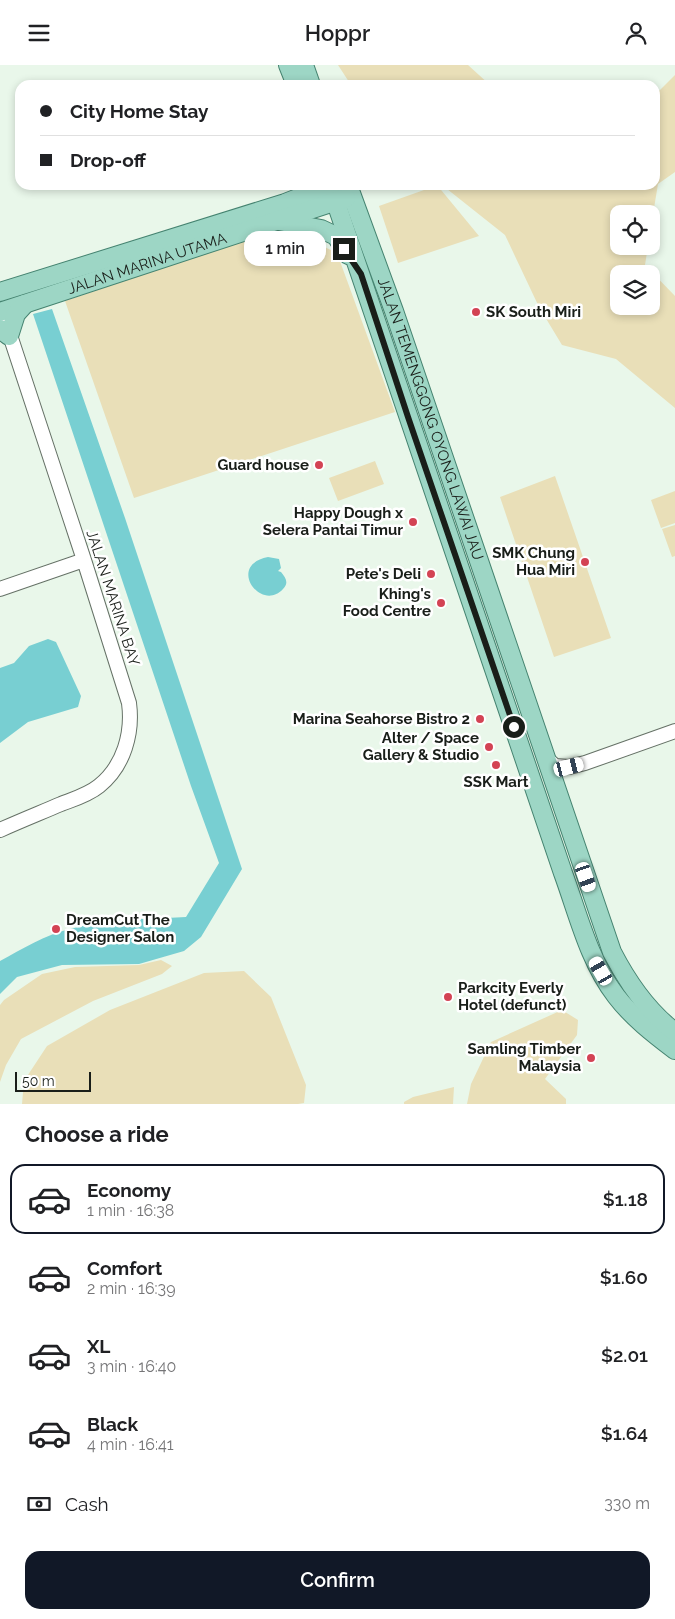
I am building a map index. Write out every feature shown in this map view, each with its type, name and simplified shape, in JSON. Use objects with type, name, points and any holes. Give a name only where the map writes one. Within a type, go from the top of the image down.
[{"type":"main road","points":[[288,65],[294,80]]},
{"type":"main road","points":[[304,65],[309,80]]},
{"type":"main road","points":[[285,203],[296,190]]},
{"type":"main road","name":"JALAN MARINA UTAMA","points":[[0,292],[285,203],[338,190]]},
{"type":"main road","name":"JALAN MARINA UTAMA","points":[[1,311],[276,221],[338,190]]},
{"type":"main road","name":"JALAN TEMENGGONG OYONG LAWAI JAU","points":[[338,190],[361,274],[408,417],[563,873],[594,958],[616,995],[641,1023],[675,1050]]},
{"type":"main road","name":"JALAN TEMENGGONG OYONG LAWAI JAU","points":[[338,190],[394,311],[612,952],[623,974],[642,1001],[661,1021],[675,1032]]},
{"type":"main road","points":[[276,221],[321,229],[336,236],[361,274]]},
{"type":"main road","points":[[1,311],[17,286]]},
{"type":"main road","points":[[4,333],[25,304]]},
{"type":"main road","points":[[567,819],[566,857],[563,873],[596,904]]},
{"type":"street","name":"JALAN MARINA BAY","points":[[0,830],[83,796],[99,787],[112,774],[127,745],[130,723],[129,703],[84,560],[4,333],[1,311]]},
{"type":"street","points":[[0,589],[84,560]]},
{"type":"street","points":[[546,758],[555,766],[561,768],[586,763],[675,731]]},
{"type":"street","points":[[558,792],[567,777],[586,763]]},
{"type":"shaded area","points":[[338,65],[468,65],[484,80],[348,80]]},
{"type":"shaded area","points":[[675,75],[675,172],[660,183],[660,90]]},
{"type":"shaded area","points":[[424,190],[441,190],[479,236],[398,263],[379,206]]},
{"type":"shaded area","points":[[448,190],[657,190],[654,205],[610,205],[610,255],[647,255],[645,265],[610,265],[610,315],[660,315],[660,280],[675,296],[675,408],[616,359],[562,345],[539,307],[505,235]]},
{"type":"shaded area","points":[[283,227],[337,253],[395,412],[134,498],[65,301]]},
{"type":"shaded area","points":[[375,461],[384,484],[338,501],[329,478]]},
{"type":"shaded area","points":[[555,476],[611,638],[554,657],[500,497]]},
{"type":"shaded area","points":[[675,491],[675,523],[661,528],[651,500]]},
{"type":"shaded area","points":[[675,525],[675,556],[672,557],[662,529]]},
{"type":"shaded area","points":[[161,960],[172,966],[162,974],[93,1001],[21,1039],[6,1065],[0,1082],[0,1005],[4,1000],[42,974],[75,967],[139,965]]},
{"type":"shaded area","points":[[244,971],[271,997],[306,1085],[304,1103],[22,1104],[24,1081],[47,1046],[110,1010],[204,973]]},
{"type":"shaded area","points":[[562,1010],[578,1020],[577,1035],[545,1079],[566,1099],[566,1104],[467,1104],[471,1084],[491,1042]]},
{"type":"shaded area","points":[[454,1087],[453,1104],[404,1104],[404,1102],[413,1097]]},
{"type":"water","points":[[52,309],[125,518],[242,869],[201,937],[184,951],[139,964],[62,965],[17,977],[0,994],[0,961],[52,935],[98,923],[186,917],[219,863],[191,786],[33,314]]},
{"type":"water","points":[[268,557],[279,559],[281,568],[278,571],[281,572],[286,580],[285,587],[274,595],[265,595],[258,592],[248,577],[250,569],[256,562]]},
{"type":"water","points":[[48,639],[56,642],[81,696],[78,707],[28,722],[0,743],[0,668],[14,663],[29,646]]},
{"type":"place","name":"SK South Miri","points":[[476,312]]},
{"type":"place","name":"Guard house","points":[[319,465]]},
{"type":"place","name":"Happy Dough x Selera Pantai Timur","points":[[413,522]]},
{"type":"place","name":"SMK Chung Hua Miri","points":[[585,562]]},
{"type":"place","name":"Pete's Deli","points":[[431,574]]},
{"type":"place","name":"Khing's Food Centre","points":[[441,603]]},
{"type":"place","name":"Marina Seahorse Bistro 2","points":[[480,719]]},
{"type":"place","name":"Alter / Space Gallery & Studio","points":[[489,747]]},
{"type":"place","name":"SSK Mart","points":[[496,765]]},
{"type":"place","name":"DreamCut The Designer Salon","points":[[56,929]]},
{"type":"place","name":"Parkcity Everly Hotel (defunct)","points":[[448,997]]},
{"type":"place","name":"Samling Timber Malaysia","points":[[591,1058]]},
{"type":"route","points":[[344,249],[361,274],[514,727]]}]
